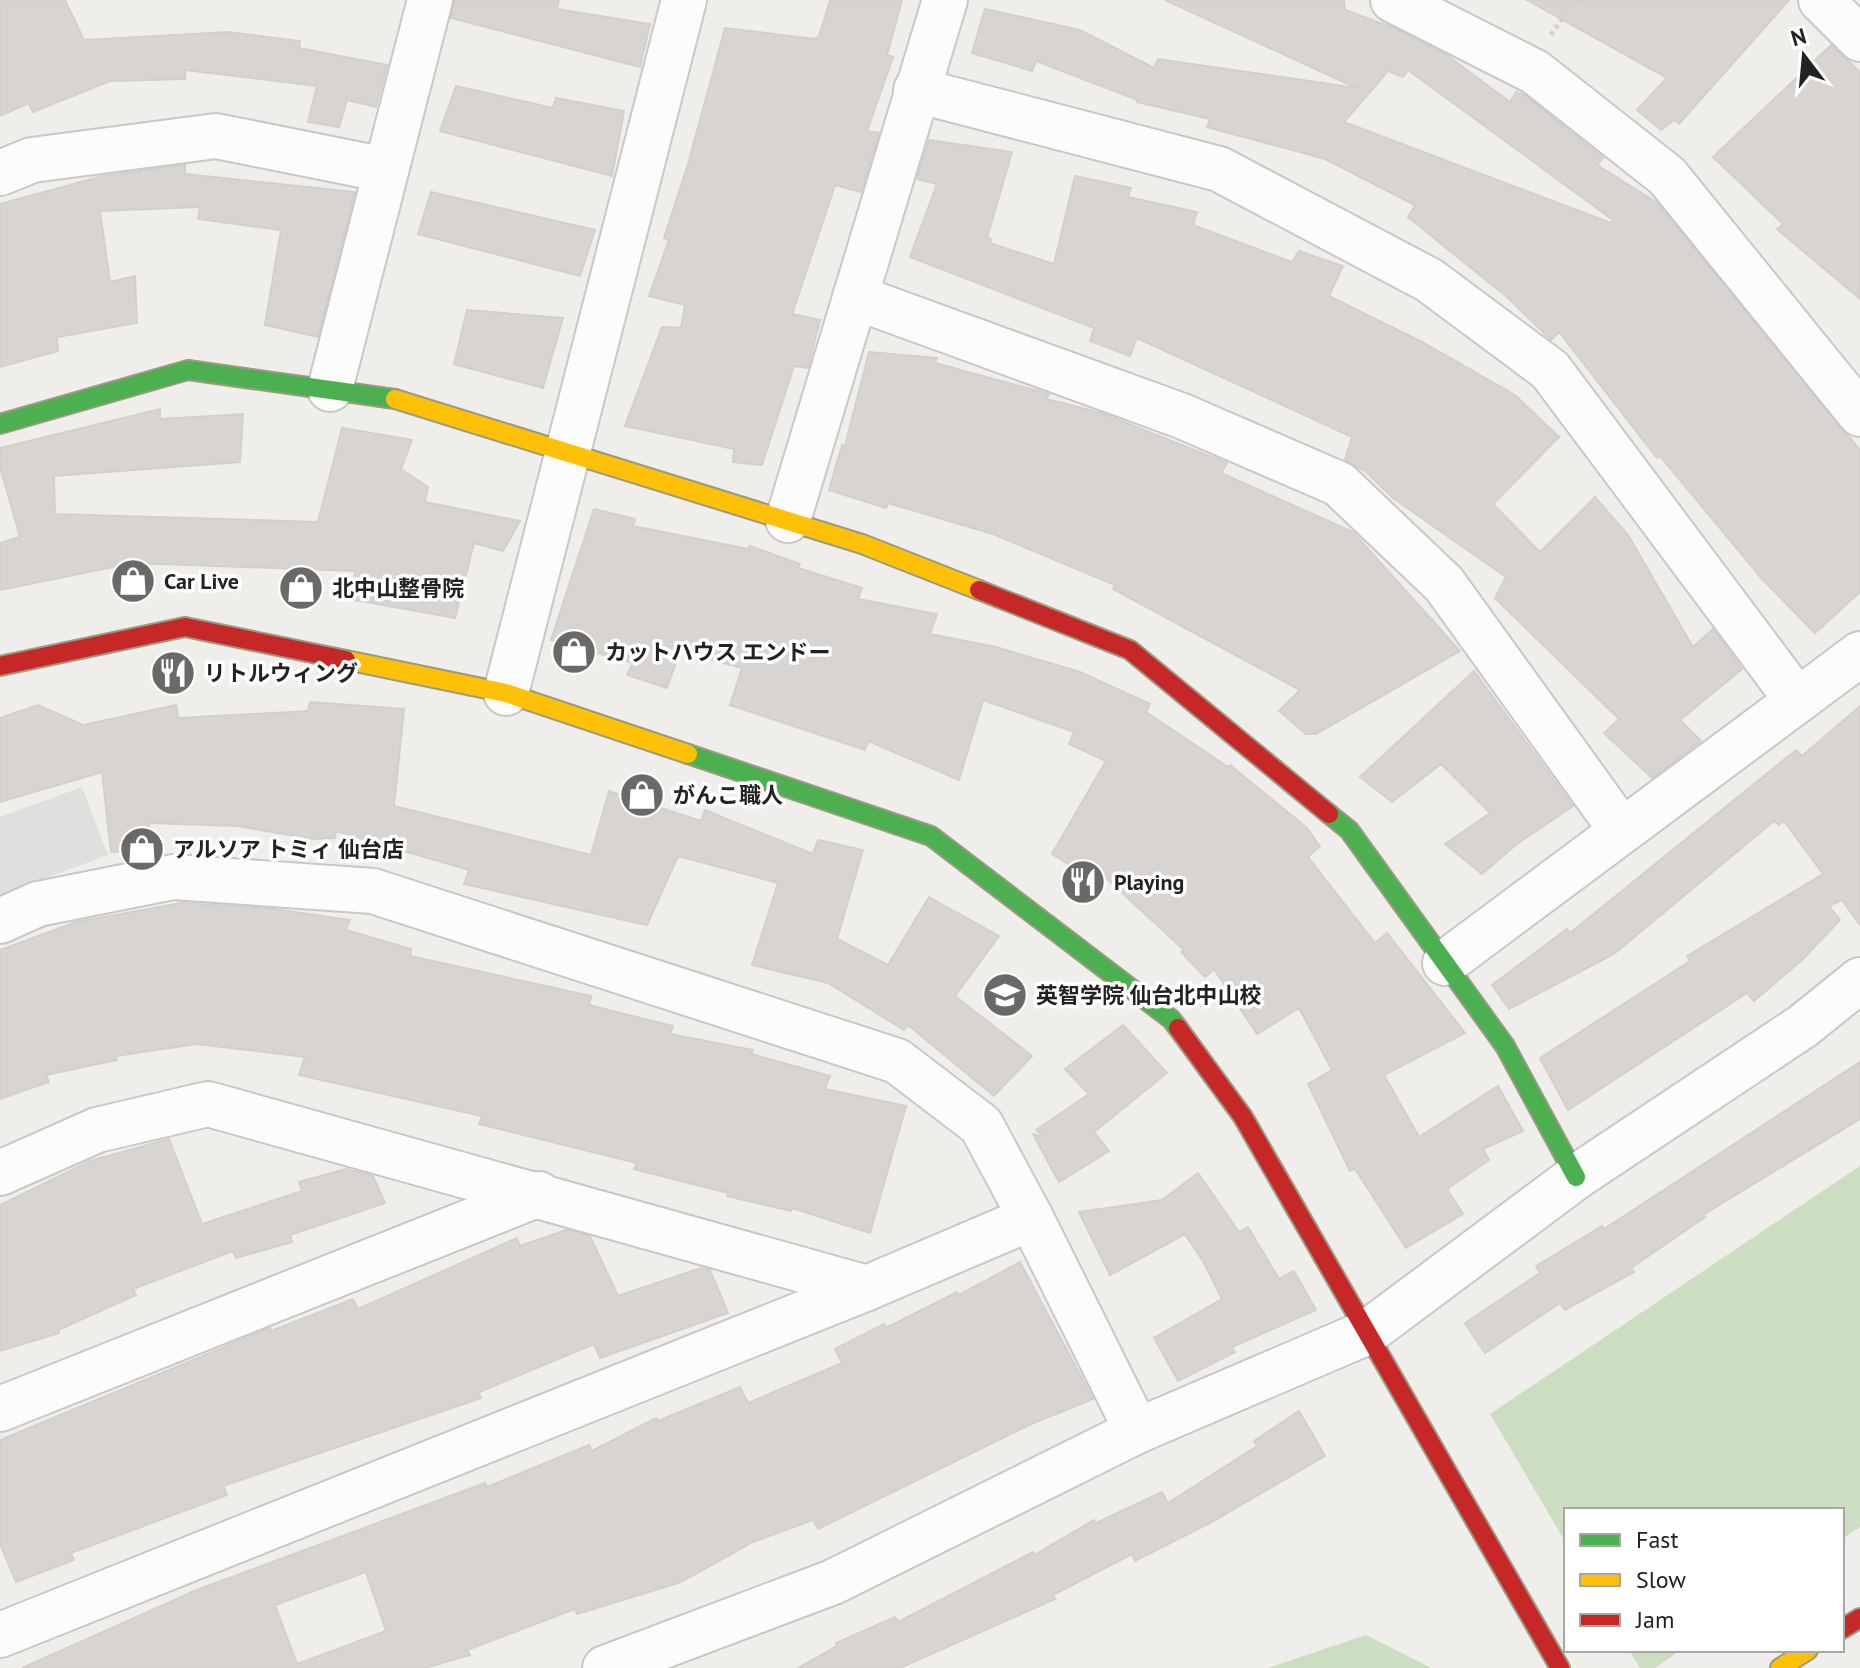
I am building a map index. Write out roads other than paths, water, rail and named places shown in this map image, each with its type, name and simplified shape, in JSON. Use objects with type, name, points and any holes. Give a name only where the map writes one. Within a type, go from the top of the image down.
[{"type":"main road","points":[[0,424],[188,370],[411,401],[862,544],[1130,650],[1349,830],[1505,1046],[1576,1177]]},
{"type":"main road","points":[[0,666],[185,627],[506,693],[931,836],[1171,1019],[1243,1117],[1560,1668]]},
{"type":"main road","points":[[1780,1668],[1805,1652]]},
{"type":"street","points":[[330,389],[430,0]]},
{"type":"street","points":[[506,693],[684,0]]},
{"type":"street","points":[[788,520],[945,0]]},
{"type":"street","points":[[1393,0],[1535,72],[1667,176],[1860,414]]},
{"type":"street","points":[[1821,0],[1860,39]]},
{"type":"street","points":[[916,90],[1219,169],[1429,280],[1550,370],[1797,700]]},
{"type":"street","points":[[0,173],[32,160],[216,136],[386,170]]},
{"type":"street","points":[[855,297],[1182,416],[1339,484],[1444,584],[1532,701],[1622,831]]},
{"type":"street","points":[[1445,963],[1860,654]]},
{"type":"street","points":[[0,921],[38,904],[173,877],[373,891],[897,1061],[981,1125],[1137,1431]]},
{"type":"street","points":[[605,1668],[833,1582],[1137,1431],[1368,1332],[1576,1177],[1803,1026],[1860,980]]},
{"type":"street","points":[[0,1173],[97,1130],[208,1104],[867,1288]]},
{"type":"street","points":[[0,1409],[539,1194]]},
{"type":"street","points":[[0,1635],[867,1288],[1031,1218]]},
{"type":"place","name":"Car Live","points":[[133,581]]},
{"type":"place","name":"北中山整骨院","points":[[301,588]]},
{"type":"place","name":"カットハウス エンドー","points":[[574,652]]},
{"type":"place","name":"リトルウィング","points":[[173,673]]},
{"type":"place","name":"がんこ職人","points":[[642,795]]},
{"type":"place","name":"アルソア トミィ 仙台店","points":[[142,849]]},
{"type":"place","name":"Playing","points":[[1083,882]]},
{"type":"place","name":"英智学院 仙台北中山校","points":[[1005,995]]}]
